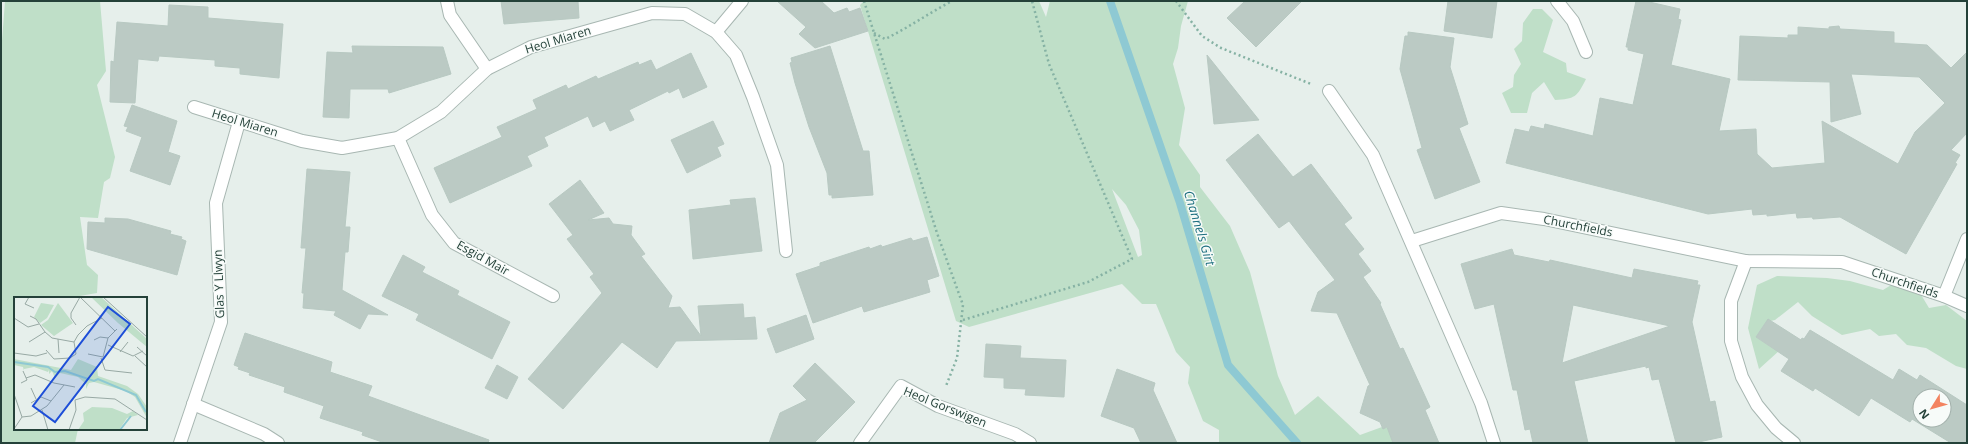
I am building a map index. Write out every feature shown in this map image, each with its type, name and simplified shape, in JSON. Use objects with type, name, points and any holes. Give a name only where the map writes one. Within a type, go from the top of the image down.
[{"type":"street","points":[[447,1],[450,15],[487,69]]},
{"type":"street","points":[[716,32],[742,1]]},
{"type":"street","points":[[1557,1],[1573,21],[1586,52]]},
{"type":"street","name":"Heol Miaren","points":[[194,107],[302,141],[342,148],[398,138],[441,112],[487,69],[531,47],[652,13],[685,14],[716,32],[736,55],[753,97],[777,165],[786,251]]},
{"type":"street","points":[[1329,90],[1373,155],[1482,403],[1494,443]]},
{"type":"street","name":"Glas Y Llwyn","points":[[180,443],[221,322],[216,203],[239,122]]},
{"type":"street","name":"Esgid Mair","points":[[398,138],[432,215],[454,243],[553,296]]},
{"type":"street","name":"Churchfields","points":[[1412,241],[1501,214],[1544,219],[1746,261],[1842,262],[1944,296],[1967,306]]},
{"type":"street","points":[[1944,296],[1967,239]]},
{"type":"street","points":[[1746,261],[1731,302],[1731,341],[1742,377],[1757,405],[1776,428],[1794,443]]},
{"type":"street","name":"Heol Gorswigen","points":[[860,443],[901,386],[938,406],[1015,434],[1030,443]]},
{"type":"street","points":[[193,404],[264,434],[278,443]]},
{"type":"path","points":[[864,1],[937,233],[963,305],[963,320],[957,358],[938,406]]},
{"type":"path","points":[[874,33],[884,39],[905,30],[929,12],[952,1]]},
{"type":"path","points":[[963,320],[1088,282],[1132,259],[1049,64],[1032,1]]},
{"type":"path","points":[[1176,1],[1202,36],[1221,48],[1329,90]]},
{"type":"green space","points":[[5,1],[100,1],[106,71],[97,85],[115,157],[110,178],[104,182],[98,218],[80,217],[87,265],[98,275],[97,293],[74,297],[14,297],[14,430],[78,430],[75,443],[1,443],[1,54]]},
{"type":"green space","points":[[864,1],[1039,1],[1046,17],[1050,1],[1188,1],[1173,64],[1185,108],[1179,145],[1200,175],[1200,187],[1230,226],[1250,272],[1278,376],[1295,415],[1318,396],[1360,435],[1382,427],[1400,430],[1396,443],[1219,443],[1219,430],[1203,421],[1188,383],[1190,367],[1176,352],[1156,304],[1142,304],[1122,284],[969,327],[956,321],[860,5]],"holes":[[[1112,189],[1126,205],[1139,230],[1142,255],[1138,257]]]},
{"type":"green space","points":[[1533,9],[1542,9],[1553,20],[1543,52],[1566,63],[1567,72],[1586,79],[1575,96],[1562,100],[1555,100],[1544,82],[1532,93],[1527,113],[1511,113],[1502,93],[1513,87],[1514,75],[1521,64],[1514,49],[1522,41],[1523,23]]},
{"type":"green space","points":[[1777,276],[1827,278],[1850,281],[1883,290],[1896,282],[1920,293],[1929,308],[1946,305],[1967,321],[1967,369],[1956,366],[1926,348],[1907,345],[1896,334],[1879,336],[1870,329],[1842,335],[1812,316],[1798,302],[1775,320],[1766,322],[1756,337],[1774,349],[1780,350],[1759,369],[1748,328],[1757,285]]},
{"type":"building","points":[[501,1],[578,1],[579,18],[504,24]]},
{"type":"building","points":[[777,1],[821,1],[834,13],[847,8],[849,12],[860,8],[868,31],[815,48],[799,34],[806,27]]},
{"type":"building","points":[[1245,1],[1302,1],[1256,47],[1227,18]]},
{"type":"building","points":[[1448,1],[1497,1],[1492,38],[1444,31]]},
{"type":"building","points":[[1636,1],[1645,1],[1680,9],[1678,19],[1681,20],[1671,65],[1730,79],[1719,131],[1756,129],[1757,154],[1772,168],[1825,163],[1822,121],[1898,164],[1915,132],[1945,103],[1919,77],[1851,74],[1861,114],[1831,122],[1830,82],[1738,80],[1740,36],[1788,38],[1788,35],[1798,35],[1798,27],[1829,29],[1829,27],[1839,26],[1840,29],[1894,32],[1894,43],[1927,45],[1951,68],[1967,52],[1967,133],[1951,150],[1960,155],[1955,163],[1957,164],[1906,254],[1840,217],[1813,219],[1812,217],[1797,218],[1796,213],[1767,216],[1767,214],[1753,215],[1752,209],[1708,214],[1506,163],[1515,129],[1529,132],[1531,126],[1544,129],[1545,124],[1593,136],[1600,98],[1633,105],[1644,54],[1628,50],[1628,47],[1626,47]]},
{"type":"building","points":[[169,5],[208,7],[208,18],[283,24],[279,78],[240,74],[240,68],[215,66],[215,60],[159,56],[158,61],[138,59],[135,103],[110,102],[111,61],[114,62],[117,22],[168,26]]},
{"type":"building","points":[[1408,32],[1454,38],[1450,67],[1468,124],[1459,128],[1480,182],[1435,199],[1417,150],[1422,148],[1400,69],[1405,36],[1408,36]]},
{"type":"building","points":[[352,46],[443,47],[451,74],[389,93],[388,89],[350,89],[349,118],[323,117],[327,52],[353,53]]},
{"type":"building","points":[[830,46],[863,151],[869,151],[873,195],[832,198],[832,195],[829,195],[827,173],[809,127],[795,83],[790,63],[792,62],[791,58]]},
{"type":"building","points":[[691,53],[707,87],[683,98],[679,88],[669,93],[668,91],[629,110],[634,120],[610,131],[605,121],[593,127],[588,116],[544,137],[548,146],[527,156],[532,166],[450,203],[434,168],[502,137],[497,127],[537,109],[533,100],[566,85],[568,89],[596,76],[598,79],[638,62],[639,65],[651,60],[656,70]]},
{"type":"building","points":[[1207,55],[1259,120],[1214,124]]},
{"type":"building","points":[[132,105],[177,121],[168,152],[180,156],[170,185],[130,171],[142,137],[126,131],[128,127],[124,126]]},
{"type":"building","points":[[713,121],[724,144],[717,147],[721,156],[687,173],[671,140]]},
{"type":"building","points":[[1258,134],[1293,177],[1311,164],[1352,218],[1344,224],[1364,249],[1358,254],[1371,271],[1363,277],[1381,303],[1380,304],[1400,349],[1403,348],[1430,407],[1425,410],[1439,443],[1393,443],[1387,427],[1383,429],[1380,422],[1360,413],[1368,386],[1370,385],[1337,313],[1311,311],[1318,292],[1335,280],[1289,221],[1279,228],[1226,160]]},
{"type":"building","points":[[307,169],[350,172],[345,227],[350,227],[348,252],[345,252],[342,290],[388,315],[368,314],[360,329],[334,315],[336,311],[303,308],[304,293],[302,293],[306,248],[301,248]]},
{"type":"building","points":[[580,180],[604,213],[588,220],[609,218],[613,224],[632,226],[631,235],[645,254],[641,256],[672,296],[668,308],[680,307],[701,336],[698,306],[743,304],[744,318],[755,317],[757,339],[676,341],[657,368],[622,342],[563,409],[528,379],[602,293],[590,277],[594,274],[567,239],[573,235],[549,204]]},
{"type":"building","points":[[755,198],[762,251],[693,259],[689,210],[731,205],[730,200]]},
{"type":"building","points":[[105,218],[128,219],[171,231],[170,234],[182,237],[181,239],[186,241],[177,275],[87,249],[88,222],[105,223]]},
{"type":"building","points":[[927,237],[939,276],[927,280],[930,292],[864,312],[862,306],[813,323],[796,274],[820,266],[820,263],[869,247],[870,249],[881,245],[882,247],[911,238],[913,241]]},
{"type":"building","points":[[1512,249],[1514,255],[1549,262],[1550,260],[1632,278],[1634,269],[1698,281],[1697,285],[1700,285],[1692,322],[1710,402],[1715,401],[1722,437],[1694,443],[1676,443],[1659,379],[1652,380],[1649,367],[1646,368],[1646,366],[1574,381],[1588,443],[1533,443],[1530,429],[1525,430],[1517,390],[1513,390],[1494,304],[1475,309],[1461,264]],"holes":[[[1573,305],[1670,326],[1562,363]]]},
{"type":"building","points":[[403,255],[425,267],[422,272],[459,291],[457,295],[510,322],[492,359],[416,320],[419,314],[382,296]]},
{"type":"building","points":[[806,315],[814,339],[776,353],[767,329]]},
{"type":"building","points":[[1768,319],[1801,340],[1802,338],[1804,339],[1810,330],[1893,380],[1899,369],[1917,380],[1920,375],[1940,388],[1912,388],[1912,419],[1910,422],[1871,398],[1859,416],[1815,388],[1813,391],[1781,371],[1789,359],[1756,337]]},
{"type":"building","points":[[245,333],[332,362],[330,372],[372,386],[368,396],[489,440],[488,443],[385,443],[362,435],[363,432],[320,418],[324,406],[284,392],[285,387],[249,375],[250,373],[238,369],[239,367],[234,365]]},
{"type":"building","points":[[986,344],[1021,346],[1020,358],[1066,360],[1064,397],[1025,395],[1026,389],[1004,388],[1004,378],[984,377]]},
{"type":"building","points":[[815,363],[855,402],[814,443],[769,443],[780,413],[807,400],[793,386]]},
{"type":"building","points":[[497,365],[518,377],[507,399],[485,388]]},
{"type":"building","points":[[1117,369],[1155,383],[1153,390],[1177,443],[1141,443],[1134,428],[1101,416]]},
{"type":"building","points":[[1952,395],[1967,405],[1967,443],[1951,443],[1927,428],[1952,428]]},
{"type":"waterway","name":"Channels Girt","points":[[1110,1],[1180,203],[1228,365],[1297,443]]}]
